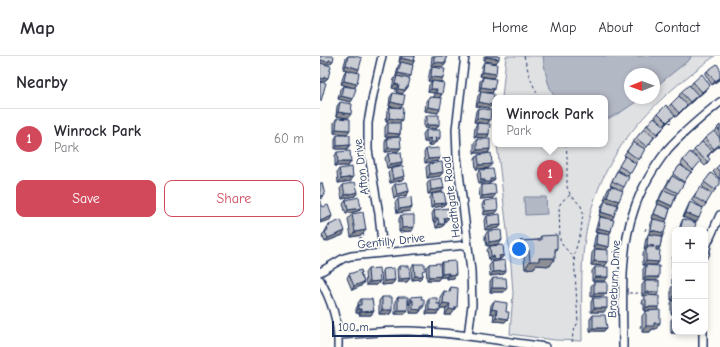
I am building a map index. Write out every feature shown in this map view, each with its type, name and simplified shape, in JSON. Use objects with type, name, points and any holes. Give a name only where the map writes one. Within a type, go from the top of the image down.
[{"type":"street","name":"Afton Drive","points":[[382,56],[368,123],[368,150],[379,214],[383,252]]},
{"type":"street","name":"Heathgate Road","points":[[465,56],[456,129],[457,156],[472,289],[472,305],[468,336]]},
{"type":"street","name":"Braeburn Drive","points":[[623,347],[625,254],[628,232],[640,193],[656,166],[670,148],[720,102]]},
{"type":"street","points":[[708,242],[720,215]]},
{"type":"street","name":"Gentilly Drive","points":[[320,272],[351,256],[467,244]]},
{"type":"street","points":[[320,280],[332,307],[338,335],[338,347]]},
{"type":"street","points":[[338,335],[407,331],[468,336],[545,347]]},
{"type":"street","points":[[703,335],[703,347]]},
{"type":"path","points":[[524,56],[530,78],[538,95]]},
{"type":"path","points":[[669,122],[670,123],[672,121]]},
{"type":"path","points":[[566,147],[567,187],[570,194],[581,206],[583,213],[581,231],[575,249],[574,261],[578,322],[573,333],[572,342]]},
{"type":"path","points":[[639,158],[644,157]]},
{"type":"path","points":[[570,194],[559,206],[560,240],[572,255],[574,261]]},
{"type":"path","points":[[646,231],[646,228],[650,229]]},
{"type":"path","points":[[359,238],[364,237],[363,231]]},
{"type":"path","points":[[323,239],[321,235],[325,233]]},
{"type":"path","points":[[485,237],[486,241]]},
{"type":"path","points":[[624,293],[642,293],[642,291]]},
{"type":"path","points":[[640,328],[642,324]]},
{"type":"shaded area","points":[[506,56],[715,56],[691,74],[660,101],[660,68],[624,68],[624,104],[657,104],[648,112],[614,156],[602,181],[592,208],[585,238],[582,264],[582,341],[555,340],[510,334],[513,293],[497,147],[608,147],[608,95],[502,95]]},
{"type":"shaded area","points":[[543,56],[691,56],[690,59],[660,83],[660,68],[624,68],[624,104],[633,104],[608,118],[608,95],[554,95],[545,72]]},
{"type":"shaded area","points":[[524,197],[546,197],[547,214],[525,215]]},
{"type":"building","points":[[320,56],[334,56],[333,61],[329,60],[328,62],[320,60]]},
{"type":"building","points":[[348,56],[362,58],[359,69],[346,65]]},
{"type":"building","points":[[402,56],[415,56],[414,61],[401,58]]},
{"type":"building","points":[[434,56],[446,56],[446,63],[434,62]]},
{"type":"building","points":[[499,56],[499,59],[486,57]]},
{"type":"building","points":[[401,62],[413,65],[411,76],[398,73]]},
{"type":"building","points":[[484,62],[497,64],[496,74],[483,72]]},
{"type":"building","points":[[320,63],[331,66],[328,78],[320,78]]},
{"type":"building","points":[[717,64],[720,69],[720,78],[715,81],[707,71]]},
{"type":"building","points":[[432,67],[445,69],[443,78],[431,77]]},
{"type":"building","points":[[346,70],[359,73],[357,84],[344,81]]},
{"type":"building","points":[[702,74],[710,85],[702,92],[693,82]]},
{"type":"building","points":[[397,76],[410,79],[408,87],[406,87],[405,90],[398,89],[399,85],[395,84]]},
{"type":"building","points":[[483,77],[496,79],[494,89],[481,87]]},
{"type":"building","points":[[432,81],[444,83],[442,94],[436,93],[437,89],[431,89]]},
{"type":"building","points":[[320,82],[326,83],[321,101],[320,101]]},
{"type":"building","points":[[689,85],[698,95],[690,102],[681,92]]},
{"type":"building","points":[[343,86],[356,88],[353,99],[341,96]]},
{"type":"building","points":[[481,92],[494,94],[492,95],[492,105],[479,102]]},
{"type":"building","points":[[393,93],[405,95],[403,105],[391,102]]},
{"type":"building","points":[[679,96],[687,105],[679,113],[671,104]]},
{"type":"building","points":[[429,97],[442,98],[440,109],[428,107]]},
{"type":"building","points":[[340,102],[352,104],[351,114],[338,112]]},
{"type":"building","points":[[666,105],[675,115],[667,122],[658,113]]},
{"type":"building","points":[[390,107],[403,108],[402,120],[389,118]]},
{"type":"building","points":[[478,108],[491,110],[490,120],[477,118]]},
{"type":"building","points":[[427,115],[439,115],[439,125],[427,125]]},
{"type":"building","points":[[654,117],[665,126],[657,134],[647,125]]},
{"type":"building","points":[[337,118],[350,119],[350,130],[336,129]]},
{"type":"building","points":[[388,123],[400,123],[400,134],[388,133]]},
{"type":"building","points":[[477,123],[490,124],[489,134],[477,134]]},
{"type":"building","points":[[644,129],[654,137],[647,147],[636,138]]},
{"type":"building","points":[[426,130],[440,130],[440,138],[435,138],[436,142],[431,142],[431,138],[426,139]]},
{"type":"building","points":[[714,131],[720,138],[720,144],[714,149],[705,138]]},
{"type":"building","points":[[337,135],[350,135],[350,145],[337,146]]},
{"type":"building","points":[[400,137],[401,148],[388,148],[387,138]]},
{"type":"building","points":[[477,139],[490,139],[490,149],[477,150]]},
{"type":"building","points":[[633,142],[645,149],[639,160],[627,151]]},
{"type":"building","points":[[702,142],[712,151],[707,156],[710,159],[708,162],[694,150]]},
{"type":"building","points":[[439,148],[440,158],[428,159],[426,149]]},
{"type":"building","points":[[350,151],[351,162],[338,162],[337,152]]},
{"type":"building","points":[[401,152],[402,162],[390,164],[388,154]]},
{"type":"building","points":[[690,152],[701,161],[693,170],[683,160]]},
{"type":"building","points":[[491,153],[492,164],[479,165],[478,155]]},
{"type":"building","points":[[625,156],[636,164],[631,173],[619,166]]},
{"type":"building","points":[[442,162],[443,172],[430,174],[429,164]]},
{"type":"building","points":[[720,164],[720,172],[716,168]]},
{"type":"building","points":[[680,165],[691,172],[684,182],[673,174]]},
{"type":"building","points":[[403,166],[405,176],[393,179],[391,169]]},
{"type":"building","points":[[352,167],[353,177],[341,179],[339,169]]},
{"type":"building","points":[[493,169],[495,179],[490,179],[490,182],[481,180],[480,170]]},
{"type":"building","points":[[617,171],[629,177],[624,187],[612,181]]},
{"type":"building","points":[[711,173],[720,180],[720,184],[715,190],[704,182]]},
{"type":"building","points":[[672,176],[684,183],[678,193],[666,187]]},
{"type":"building","points":[[442,178],[444,188],[431,190],[430,180]]},
{"type":"building","points":[[355,182],[358,192],[345,195],[343,185]]},
{"type":"building","points":[[407,182],[409,191],[397,194],[395,184]]},
{"type":"building","points":[[320,183],[322,183],[325,195],[320,196]]},
{"type":"building","points":[[495,184],[496,194],[482,196],[482,185]]},
{"type":"building","points":[[611,186],[623,191],[619,201],[607,197]]},
{"type":"building","points":[[700,187],[712,194],[706,204],[694,197]]},
{"type":"building","points":[[664,190],[676,195],[672,206],[659,200]]},
{"type":"building","points":[[444,192],[446,203],[434,204],[432,194]]},
{"type":"building","points":[[359,197],[361,208],[348,210],[346,200]]},
{"type":"building","points":[[411,197],[412,207],[399,209],[398,199]]},
{"type":"building","points":[[497,199],[498,210],[485,211],[484,201]]},
{"type":"building","points":[[320,201],[323,207],[328,205],[332,216],[320,221]]},
{"type":"building","points":[[605,201],[618,205],[614,216],[601,212]]},
{"type":"building","points":[[690,202],[703,208],[699,218],[686,213]]},
{"type":"building","points":[[658,204],[670,209],[667,219],[654,214]]},
{"type":"building","points":[[448,208],[449,217],[444,218],[445,224],[439,224],[438,218],[435,218],[434,210]]},
{"type":"building","points":[[363,212],[366,230],[355,232],[352,214]]},
{"type":"building","points":[[500,214],[501,225],[488,226],[487,216]]},
{"type":"building","points":[[401,215],[414,215],[414,227],[402,228]]},
{"type":"building","points":[[600,217],[614,220],[611,231],[598,228]]},
{"type":"building","points":[[653,219],[667,222],[664,233],[651,230]]},
{"type":"building","points":[[683,219],[696,223],[695,227],[681,227]]},
{"type":"building","points":[[341,220],[345,231],[328,238],[325,232],[328,230],[327,227]]},
{"type":"building","points":[[501,230],[502,240],[489,242],[488,231]]},
{"type":"building","points":[[597,233],[610,235],[609,247],[596,244]]},
{"type":"building","points":[[648,234],[662,236],[660,247],[656,247],[656,250],[660,250],[659,262],[646,261],[646,249],[648,247],[654,247],[647,245]]},
{"type":"building","points":[[557,235],[555,258],[539,258],[539,261],[530,261],[529,250],[520,250],[520,241],[541,240],[541,236]]},
{"type":"building","points":[[503,245],[504,255],[499,256],[500,259],[495,260],[494,256],[491,256],[490,246]]},
{"type":"building","points":[[595,249],[608,250],[608,262],[594,261]]},
{"type":"building","points":[[505,260],[506,271],[493,272],[492,262]]},
{"type":"building","points":[[455,261],[456,274],[442,274],[442,262]]},
{"type":"building","points":[[440,263],[441,276],[429,277],[429,264]]},
{"type":"building","points":[[414,264],[425,264],[425,270],[422,271],[423,276],[415,276]]},
{"type":"building","points":[[646,265],[659,266],[659,277],[645,277]]},
{"type":"building","points":[[399,266],[409,266],[410,278],[400,279]]},
{"type":"building","points":[[595,267],[608,267],[608,277],[595,277]]},
{"type":"building","points":[[379,268],[380,281],[369,282],[368,269]]},
{"type":"building","points":[[394,268],[395,280],[384,281],[383,269]]},
{"type":"building","points":[[361,270],[362,273],[360,273],[364,282],[354,286],[349,274]]},
{"type":"building","points":[[493,278],[506,278],[507,288],[492,288]]},
{"type":"building","points":[[645,281],[659,281],[659,292],[645,292]]},
{"type":"building","points":[[594,282],[607,282],[607,293],[594,293]]},
{"type":"building","points":[[451,287],[458,288],[457,307],[455,307],[455,310],[449,309],[450,304],[443,303],[444,291],[450,292]]},
{"type":"building","points":[[645,295],[659,296],[659,307],[646,307]]},
{"type":"building","points":[[422,296],[421,299],[424,299],[424,306],[421,306],[421,310],[413,309],[413,300],[411,300],[411,297]]},
{"type":"building","points":[[382,297],[392,297],[392,310],[382,310]]},
{"type":"building","points":[[398,297],[408,297],[408,310],[398,310]]},
{"type":"building","points":[[429,298],[437,298],[437,304],[440,304],[440,311],[429,310]]},
{"type":"building","points":[[593,298],[607,298],[607,308],[594,308]]},
{"type":"building","points":[[361,299],[372,299],[374,311],[361,312],[361,309],[358,309],[358,305],[361,305]]},
{"type":"building","points":[[494,301],[507,303],[506,312],[509,312],[508,319],[496,317],[497,310],[492,309]]},
{"type":"building","points":[[660,310],[660,323],[654,323],[654,326],[646,326],[646,311]]},
{"type":"building","points":[[593,315],[605,315],[607,328],[593,328]]},
{"type":"place","name":"Winrock Park","points":[[550,193]]}]
